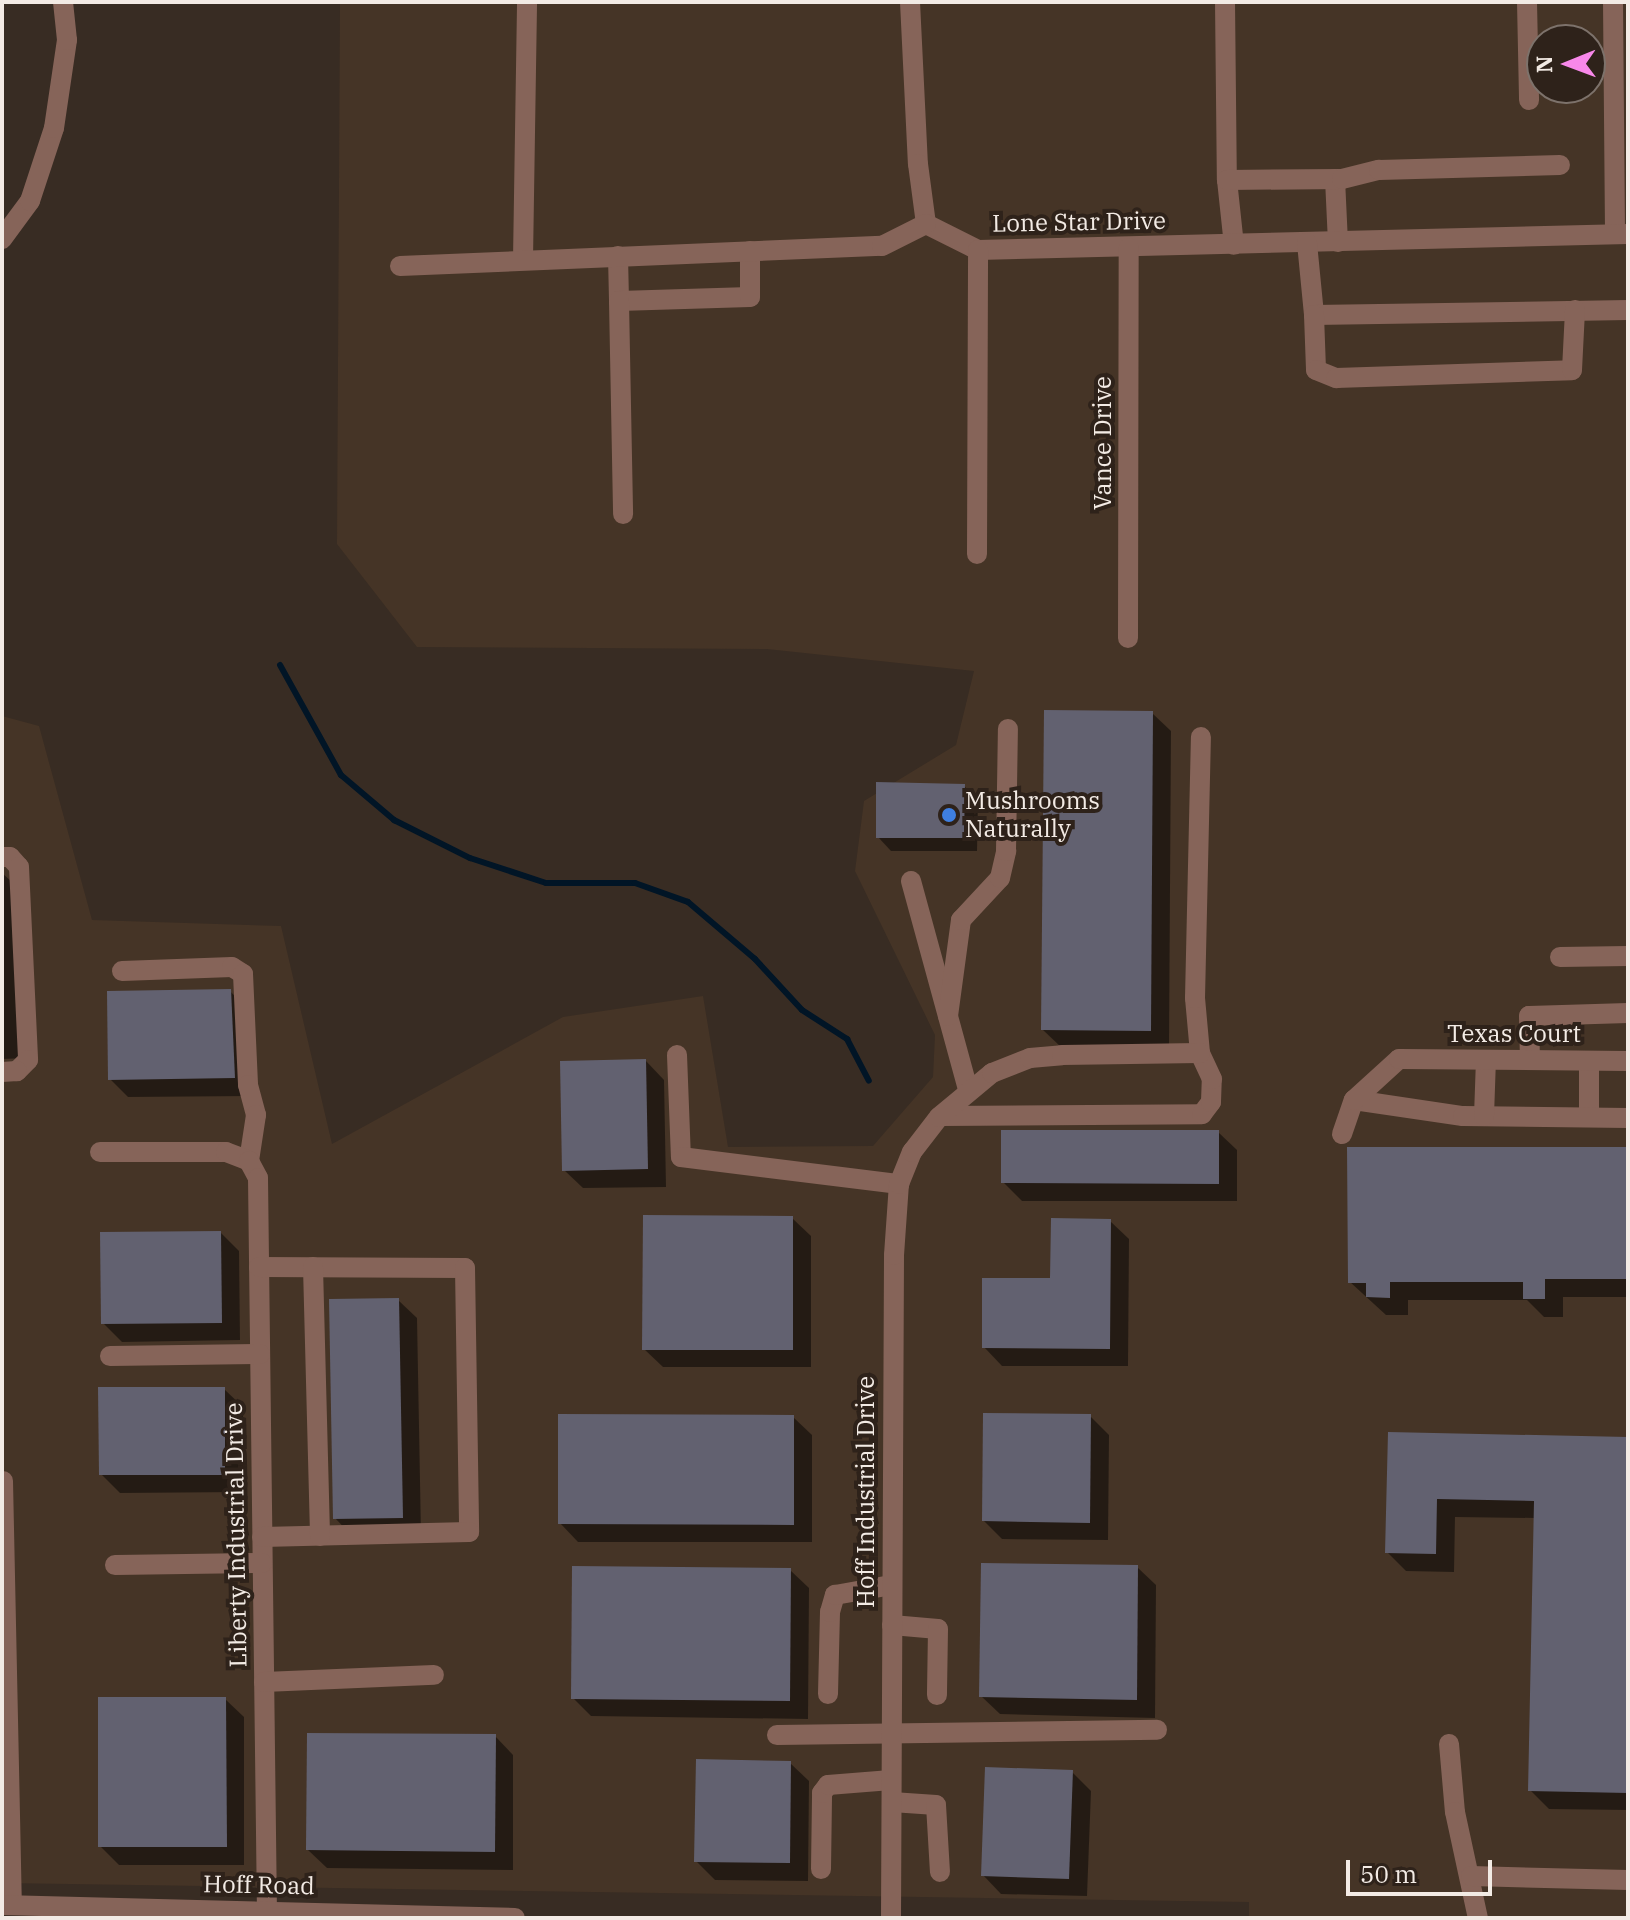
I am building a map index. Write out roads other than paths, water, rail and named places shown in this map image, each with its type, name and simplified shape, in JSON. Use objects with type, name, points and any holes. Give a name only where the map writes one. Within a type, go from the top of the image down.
[{"type":"street","points":[[2,239],[30,201],[54,128],[67,40],[63,2]]},
{"type":"street","points":[[523,260],[527,2]]},
{"type":"street","points":[[400,266],[882,246],[926,224],[910,2]]},
{"type":"street","points":[[1225,2],[1227,180],[1234,245]]},
{"type":"street","points":[[1527,2],[1527,24]]},
{"type":"street","points":[[1613,2],[1622,71],[1622,234]]},
{"type":"street","points":[[1227,180],[1335,179],[1379,170],[1560,165]]},
{"type":"street","points":[[1335,179],[1338,242]]},
{"type":"street","name":"Lone Star Drive","points":[[926,224],[978,250],[1622,234]]},
{"type":"street","points":[[1307,243],[1316,370],[1336,378],[1572,370],[1575,310]]},
{"type":"street","name":"Vance Drive","points":[[1128,638],[1129,248]]},
{"type":"street","points":[[977,554],[978,250]]},
{"type":"street","points":[[619,301],[750,297],[750,251]]},
{"type":"street","points":[[618,256],[623,514]]},
{"type":"street","points":[[1314,315],[1628,310]]},
{"type":"street","points":[[948,1016],[961,920],[1000,878],[1006,851],[1008,729]]},
{"type":"street","points":[[941,1116],[1202,1114],[1211,1102],[1212,1079],[1200,1053],[1195,998],[1201,737]]},
{"type":"street","points":[[2,857],[10,857],[19,867],[28,1060],[17,1071],[2,1072]]},
{"type":"street","points":[[911,881],[968,1090]]},
{"type":"street","points":[[1560,957],[1628,956]]},
{"type":"street","points":[[100,1152],[226,1152],[249,1161],[256,1115],[248,1085],[243,974],[232,967],[122,971]]},
{"type":"street","points":[[1530,1060],[1529,1016],[1628,1013]]},
{"type":"street","name":"Hoff Industrial Drive","points":[[891,1918],[894,1255],[899,1184],[912,1152],[941,1116],[968,1090],[992,1073],[1030,1058],[1200,1053]]},
{"type":"street","points":[[677,1055],[681,1157],[899,1184]]},
{"type":"street","name":"Texas Court","points":[[1354,1100],[1399,1059],[1628,1061]]},
{"type":"street","points":[[1484,1116],[1486,1060]]},
{"type":"street","points":[[1589,1061],[1589,1117]]},
{"type":"street","points":[[1342,1134],[1354,1100],[1399,1110],[1484,1116],[1628,1118]]},
{"type":"street","name":"Liberty Industrial Drive","points":[[249,1161],[258,1178],[267,1911]]},
{"type":"street","points":[[259,1267],[465,1268],[469,1532],[262,1537]]},
{"type":"street","points":[[313,1267],[320,1536]]},
{"type":"street","points":[[110,1356],[260,1354]]},
{"type":"street","points":[[3,1481],[7,1905]]},
{"type":"street","points":[[115,1565],[262,1563]]},
{"type":"street","points":[[828,1694],[830,1612],[835,1595],[892,1585]]},
{"type":"street","points":[[892,1625],[938,1629],[937,1695]]},
{"type":"street","points":[[264,1682],[434,1675]]},
{"type":"street","points":[[777,1735],[892,1730],[1157,1730]]},
{"type":"street","points":[[1449,1744],[1455,1812],[1478,1918]]},
{"type":"street","points":[[821,1869],[822,1793],[828,1785],[891,1780]]},
{"type":"street","points":[[892,1802],[936,1805],[940,1872]]},
{"type":"street","points":[[1471,1876],[1628,1880]]},
{"type":"street","name":"Hoff Road","points":[[7,1905],[515,1918]]},
{"type":"waterway","points":[[280,665],[341,775],[394,820],[470,858],[546,883],[635,883],[688,902],[755,959],[802,1010],[847,1039],[869,1081]]},
{"type":"place","name":"Mushrooms Naturally","points":[[949,815]]}]
